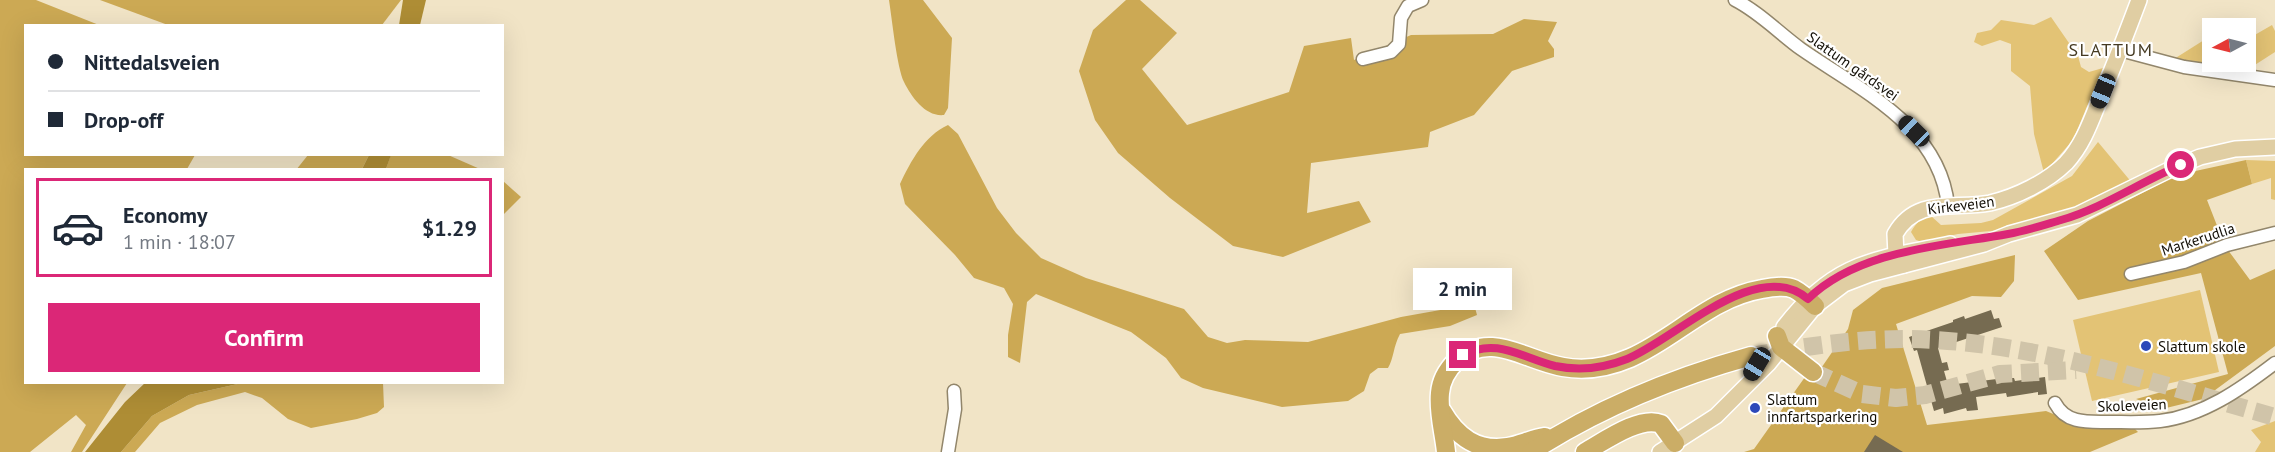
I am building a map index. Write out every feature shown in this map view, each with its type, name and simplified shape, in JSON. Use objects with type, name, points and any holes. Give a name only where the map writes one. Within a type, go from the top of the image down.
[{"type":"highway","points":[[1446,452],[1440,388],[1446,373],[1458,358],[1474,350],[1498,347],[1556,366],[1579,369],[1601,367],[1644,351],[1724,300],[1748,292],[1777,287],[1808,304]]},
{"type":"highway","points":[[1779,342],[1814,372]]},
{"type":"highway","points":[[1531,452],[1558,435],[1645,391],[1751,356]]},
{"type":"highway","points":[[1440,407],[1455,432],[1481,447],[1508,447],[1558,435]]},
{"type":"highway","points":[[1585,452],[1631,427],[1648,422],[1661,424],[1667,448]]},
{"type":"main road","name":"Kirkeveien","points":[[1902,258],[1905,222],[1921,210],[1982,204],[2004,199],[2038,183],[2061,168],[2081,142],[2139,0]]},
{"type":"main road","points":[[1667,448],[1716,416],[1744,386],[1808,304],[1844,284],[1902,258],[1984,244],[2009,234],[2078,215],[2200,157],[2235,149],[2275,147]]},
{"type":"street","points":[[1363,59],[1391,52],[1399,44],[1401,18],[1404,12],[1408,6],[1422,0]]},
{"type":"street","name":"Slattum gårdsvei","points":[[1735,0],[1903,120],[1935,160],[1946,189],[1948,206]]},
{"type":"street","points":[[2120,50],[2174,65],[2275,80]]},
{"type":"street","name":"Markerudlia","points":[[2131,274],[2184,262],[2227,245],[2275,233]]},
{"type":"street","name":"Skoleveien","points":[[2055,404],[2060,412],[2074,420],[2161,421],[2193,412],[2221,400],[2275,363]]},
{"type":"street","points":[[948,452],[955,409],[954,391]]},
{"type":"shaded area","points":[[0,0],[36,0],[96,24],[24,24],[24,156],[194,156],[188,168],[24,168],[24,384],[126,384],[82,452],[71,452],[86,425],[76,415],[30,452],[0,452]]},
{"type":"shaded area","points":[[100,0],[401,0],[383,24],[165,24]]},
{"type":"shaded area","points":[[403,0],[426,0],[420,24],[399,24]]},
{"type":"shaded area","points":[[889,0],[923,0],[952,38],[948,108],[944,115],[937,115],[926,110],[915,100],[904,82],[897,55]]},
{"type":"shaded area","points":[[1126,0],[1140,0],[1177,33],[1142,69],[1187,125],[1289,92],[1304,46],[1351,38],[1354,60],[1411,35],[1493,34],[1524,19],[1557,22],[1548,41],[1554,49],[1554,57],[1512,71],[1474,115],[1430,132],[1428,147],[1311,163],[1307,213],[1359,201],[1371,222],[1283,257],[1233,246],[1170,198],[1118,153],[1095,120],[1079,71],[1093,30]]},
{"type":"shaded area","points":[[2051,17],[2078,56],[2081,67],[2089,72],[2103,68],[2073,140],[2044,173],[2034,134],[2030,86],[2011,71],[2011,44],[2000,40],[1982,46],[1974,42],[1977,33],[1991,30],[2001,20],[2034,25]]},
{"type":"shaded area","points":[[2272,25],[2275,31],[2275,52],[2256,64],[2256,34]]},
{"type":"shaded area","points":[[2202,41],[2202,63],[2174,59]]},
{"type":"shaded area","points":[[948,125],[958,134],[997,208],[1016,233],[1041,258],[1086,278],[1184,309],[1208,337],[1227,343],[1245,340],[1308,342],[1401,317],[1474,304],[1477,315],[1450,326],[1400,334],[1388,368],[1378,368],[1370,374],[1364,391],[1348,401],[1282,407],[1203,388],[1181,378],[1166,358],[1131,332],[1036,294],[1027,302],[1020,363],[1008,357],[1008,335],[1013,304],[1004,288],[974,278],[905,204],[900,184],[909,167],[925,142]]},
{"type":"shaded area","points":[[2098,142],[2133,184],[2059,216],[2002,230],[1958,234],[1922,242],[1916,240],[1911,232],[1919,221],[1931,216],[1941,225],[1981,223],[1993,220],[2072,176]]},
{"type":"shaded area","points":[[307,156],[368,156],[362,168],[298,168]]},
{"type":"shaded area","points":[[368,156],[391,156],[386,168],[362,168]]},
{"type":"shaded area","points":[[390,156],[450,156],[478,168],[386,168]]},
{"type":"shaded area","points":[[2246,160],[2275,161],[2275,200],[2271,199],[2271,178],[2252,184]]},
{"type":"shaded area","points":[[2246,160],[2252,184],[2207,200],[2225,246],[2250,280],[2275,269],[2275,346],[2203,399],[2162,409],[2136,399],[2228,374],[2201,273],[2078,300],[2044,251],[2088,221],[2177,175]]},
{"type":"shaded area","points":[[504,182],[521,197],[504,214]]},
{"type":"shaded area","points":[[2015,255],[2014,281],[2001,297],[1972,296],[1896,324],[1927,425],[2046,411],[2087,428],[2130,424],[2138,432],[2090,452],[1744,452],[1754,449],[1805,377],[1815,377],[1848,329],[1853,310],[1882,288]]},
{"type":"shaded area","name":"Slattum skole","points":[[2200,290],[2219,372],[2092,401],[2073,320]]},
{"type":"shaded area","points":[[144,384],[238,384],[189,395],[152,416],[121,452],[85,452],[125,402]]},
{"type":"shaded area","points":[[238,384],[383,384],[384,407],[377,413],[357,419],[311,428],[288,419],[262,398],[245,392],[197,405],[160,423],[135,452],[121,452],[152,416],[189,395]]},
{"type":"shaded area","points":[[2275,421],[2275,452],[2255,452],[2261,442],[2251,430]]},
{"type":"building","points":[[1991,310],[1994,319],[1999,318],[2002,327],[1938,348],[1942,363],[1947,362],[1949,370],[1944,371],[1948,385],[2005,378],[2014,378],[2015,381],[2045,377],[2047,394],[2038,395],[2038,392],[2007,397],[2006,393],[1976,397],[1978,410],[1967,411],[1966,408],[1944,414],[1943,408],[1934,411],[1917,350],[1914,351],[1909,337],[1964,316],[1965,319]]},
{"type":"building","points":[[1875,435],[1903,452],[1864,452]]},
{"type":"tunnel","points":[[1751,356],[1866,340],[1952,341],[2046,355],[2138,378],[2275,417]]},
{"type":"tunnel","points":[[1813,372],[1862,394],[1896,398],[1925,395],[2000,374],[2076,370]]},
{"type":"place","name":"Slattum skole","points":[[2146,346]]},
{"type":"place","name":"Slattum innfartsparkering","points":[[1755,408]]},
{"type":"district","name":"SLATTUM","points":[[2111,49]]},
{"type":"route","points":[[1463,355],[1479,348],[1494,346],[1556,366],[1587,368],[1609,365],[1644,351],[1707,309],[1740,294],[1784,287],[1794,289],[1808,299],[1823,285],[1857,266],[1948,244],[2009,234],[2062,220],[2101,205],[2181,165]]}]
